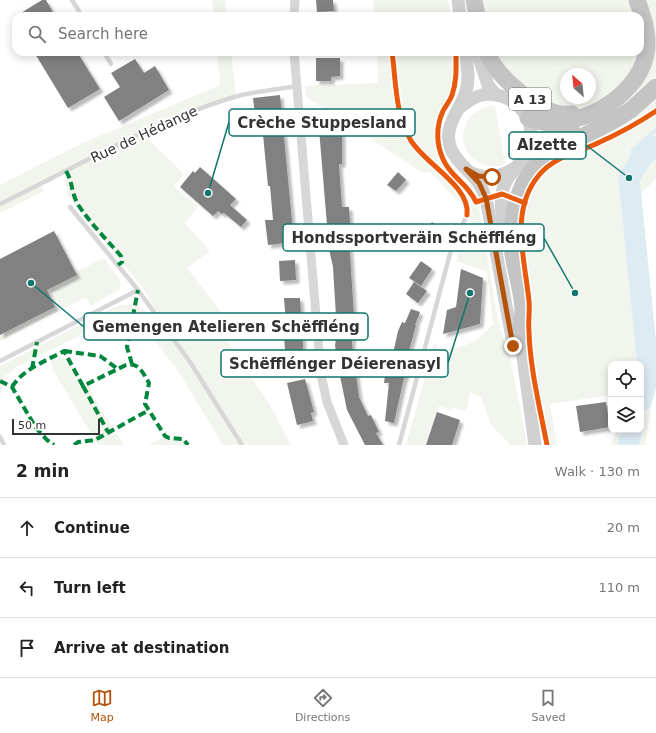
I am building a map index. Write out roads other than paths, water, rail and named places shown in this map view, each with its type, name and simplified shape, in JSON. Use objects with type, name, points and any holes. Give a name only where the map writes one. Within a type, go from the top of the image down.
[{"type":"highway","points":[[474,0],[476,12]]},
{"type":"highway","name":"A 13","points":[[637,0],[641,12]]},
{"type":"highway","name":"A 13","points":[[520,336],[523,309],[511,236],[513,215],[520,190],[531,170],[551,151],[593,122],[608,105],[623,94],[636,76],[646,54],[646,30],[644,23]]},
{"type":"highway","name":"A 13","points":[[489,56],[501,75],[531,100],[558,114],[593,122]]},
{"type":"highway","name":"A 13","points":[[531,144],[629,110],[656,87]]},
{"type":"highway","name":"A 13","points":[[528,118],[540,123],[593,122]]},
{"type":"main road","points":[[458,0],[460,12]]},
{"type":"main road","points":[[469,0],[470,12]]},
{"type":"main road","points":[[466,56],[468,68],[466,90],[459,108],[451,120],[448,134],[450,147],[456,160],[479,183],[486,198],[513,346],[535,445]]},
{"type":"main road","points":[[478,56],[488,85],[496,94]]},
{"type":"main road","points":[[459,108],[469,100],[482,95],[496,94],[509,99],[520,107],[528,118],[532,131],[531,144],[526,157],[505,185],[502,194],[502,211],[535,445]]},
{"type":"main road","points":[[466,169],[478,176],[492,177],[505,175],[517,168]]},
{"type":"street","points":[[294,12],[295,0]]},
{"type":"street","points":[[294,56],[321,375],[327,402],[344,445]]},
{"type":"lane","points":[[72,0],[80,12]]},
{"type":"lane","points":[[106,56],[111,64]]},
{"type":"lane","name":"Rue de Hédange","points":[[0,204],[146,131],[192,111],[236,96],[296,86]]},
{"type":"lane","points":[[70,207],[138,290],[190,362],[242,445]]},
{"type":"lane","points":[[399,445],[451,250],[467,214]]},
{"type":"lane","points":[[0,361],[138,290]]},
{"type":"lane","points":[[0,437],[4,445]]},
{"type":"waterway","points":[[629,178],[633,150],[656,130]]},
{"type":"waterway","points":[[642,397],[649,376],[629,178],[643,156],[656,146]]},
{"type":"waterway","points":[[628,445],[631,433]]},
{"type":"place","name":"Alzette","points":[[629,178]]},
{"type":"place","name":"Crèche Stuppesland","points":[[208,193]]},
{"type":"place","name":"Gemengen Atelieren Schëffléng","points":[[31,283]]},
{"type":"place","name":"Schëfflénger Déierenasyl","points":[[470,293]]},
{"type":"place","name":"Hondssportveräin Schëffléng","points":[[575,293]]}]
